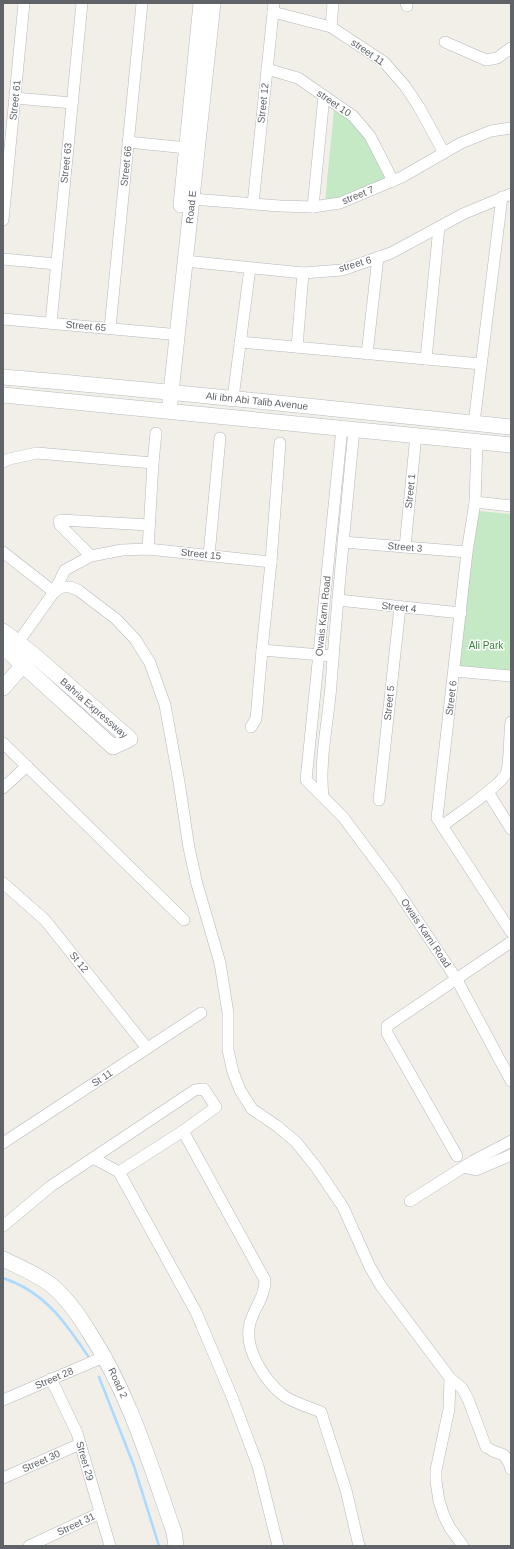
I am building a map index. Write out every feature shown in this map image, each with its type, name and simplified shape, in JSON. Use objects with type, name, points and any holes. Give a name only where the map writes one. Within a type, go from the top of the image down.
[{"type":"street","name":"Street 61","points":[[3,220],[24,3]]},
{"type":"street","name":"Street 63","points":[[51,323],[82,3]]},
{"type":"street","name":"Street 66","points":[[110,328],[142,3]]},
{"type":"street","name":"Road E","points":[[167,393],[168,334],[201,3]]},
{"type":"street","name":"Road E","points":[[165,411],[185,261],[213,3]]},
{"type":"street","points":[[330,27],[333,3]]},
{"type":"street","name":"street 11","points":[[273,8],[330,27],[384,62],[419,107],[444,153]]},
{"type":"street","name":"Street 12","points":[[253,204],[273,8]]},
{"type":"street","points":[[445,42],[486,60],[497,58],[511,48]]},
{"type":"street","name":"street 10","points":[[267,69],[298,78],[353,116],[370,136],[393,181]]},
{"type":"street","points":[[313,206],[324,96]]},
{"type":"street","points":[[15,98],[72,103]]},
{"type":"street","name":"street 7","points":[[192,198],[280,206],[313,206],[340,203],[393,181],[461,143],[491,131],[511,128]]},
{"type":"street","points":[[128,142],[187,148]]},
{"type":"street","points":[[474,423],[481,364],[507,196]]},
{"type":"street","name":"street 6","points":[[185,261],[303,274],[342,270],[391,253],[463,214],[507,196]]},
{"type":"street","points":[[426,359],[439,227]]},
{"type":"street","points":[[367,354],[378,258]]},
{"type":"street","points":[[3,259],[56,264]]},
{"type":"street","points":[[233,398],[250,268]]},
{"type":"street","points":[[297,347],[303,274]]},
{"type":"street","name":"Street 65","points":[[3,319],[168,334]]},
{"type":"street","points":[[240,342],[481,364]]},
{"type":"street","name":"Ali ibn Abi Talib Avenue","points":[[3,377],[233,398],[354,412],[511,427]]},
{"type":"street","name":"Ali ibn Abi Talib Avenue","points":[[3,395],[511,445]]},
{"type":"street","name":"Owais Karni Road","points":[[323,797],[322,758],[343,542],[348,428]]},
{"type":"street","name":"Owais Karni Road","points":[[348,428],[319,654],[306,780],[343,816],[393,884],[457,980],[511,1081]]},
{"type":"street","points":[[148,549],[156,434]]},
{"type":"street","name":"Street 1","points":[[404,547],[416,436]]},
{"type":"street","points":[[209,555],[220,438]]},
{"type":"street","name":"Street 6","points":[[477,442],[475,502],[467,552],[437,818],[511,932]]},
{"type":"street","points":[[251,727],[256,718],[271,562],[280,443]]},
{"type":"street","points":[[3,462],[9,459],[37,453],[153,463]]},
{"type":"street","points":[[475,502],[511,506]]},
{"type":"street","points":[[91,556],[60,525],[59,521],[149,525]]},
{"type":"street","name":"Street 3","points":[[343,542],[467,552]]},
{"type":"street","name":"Street 15","points":[[10,648],[54,592],[65,570],[91,556],[122,550],[148,549],[271,562]]},
{"type":"street","points":[[3,552],[54,592],[62,587],[70,587],[78,590],[116,619],[135,639],[150,663],[165,704],[189,848],[197,884],[220,963],[228,1013],[228,1050],[233,1072],[240,1090],[252,1110],[277,1126],[296,1142],[316,1167],[343,1207],[380,1286],[450,1378],[462,1388],[486,1447],[504,1455],[511,1469]]},
{"type":"street","name":"Street 4","points":[[338,600],[461,613]]},
{"type":"street","name":"Street 5","points":[[379,800],[400,607]]},
{"type":"street","name":"Bahria Expressway","points":[[3,631],[10,648],[28,660],[130,739],[113,747],[28,660]]},
{"type":"street","points":[[262,650],[333,656]]},
{"type":"street","points":[[3,688],[28,660]]},
{"type":"street","points":[[454,671],[511,676]]},
{"type":"street","points":[[442,826],[509,775],[511,722]]},
{"type":"street","points":[[3,743],[184,920]]},
{"type":"street","points":[[3,788],[27,766]]},
{"type":"street","points":[[488,792],[511,830]]},
{"type":"street","name":"St 12","points":[[3,883],[45,920],[146,1048]]},
{"type":"street","points":[[458,1156],[387,1033],[387,1026],[511,942]]},
{"type":"street","name":"St 11","points":[[3,1143],[201,1013]]},
{"type":"street","points":[[3,1226],[51,1186],[195,1090],[204,1089],[216,1107],[183,1131],[119,1172]]},
{"type":"street","points":[[183,1131],[265,1280],[265,1290],[250,1324],[249,1344],[256,1362],[273,1386],[285,1396],[320,1412],[346,1490],[359,1546]]},
{"type":"street","points":[[410,1201],[464,1167],[511,1141]]},
{"type":"street","points":[[464,1167],[476,1170],[511,1155]]},
{"type":"street","points":[[93,1158],[119,1172],[196,1312],[232,1396],[258,1466],[278,1546]]},
{"type":"street","name":"Road 2","points":[[3,1259],[33,1274],[50,1285],[65,1298],[106,1356],[142,1440],[174,1532],[176,1546]]},
{"type":"street","name":"Street 28","points":[[3,1400],[106,1356]]},
{"type":"street","points":[[450,1378],[449,1409],[436,1470],[436,1481],[439,1501],[444,1516],[450,1528],[463,1546]]},
{"type":"street","name":"Street 29","points":[[51,1379],[77,1433],[110,1546]]},
{"type":"street","name":"Street 30","points":[[3,1478],[80,1444]]},
{"type":"street","name":"Street 31","points":[[29,1546],[100,1513]]},
{"type":"green space","points":[[334,109],[353,121],[363,133],[388,179],[364,191],[325,202]]},
{"type":"green space","name":"Ali Park","points":[[478,511],[511,514],[511,675],[458,669]]},
{"type":"waterway","points":[[3,1278],[31,1291],[53,1310],[71,1331],[88,1356]]},
{"type":"waterway","points":[[99,1377],[134,1466],[159,1546]]}]
